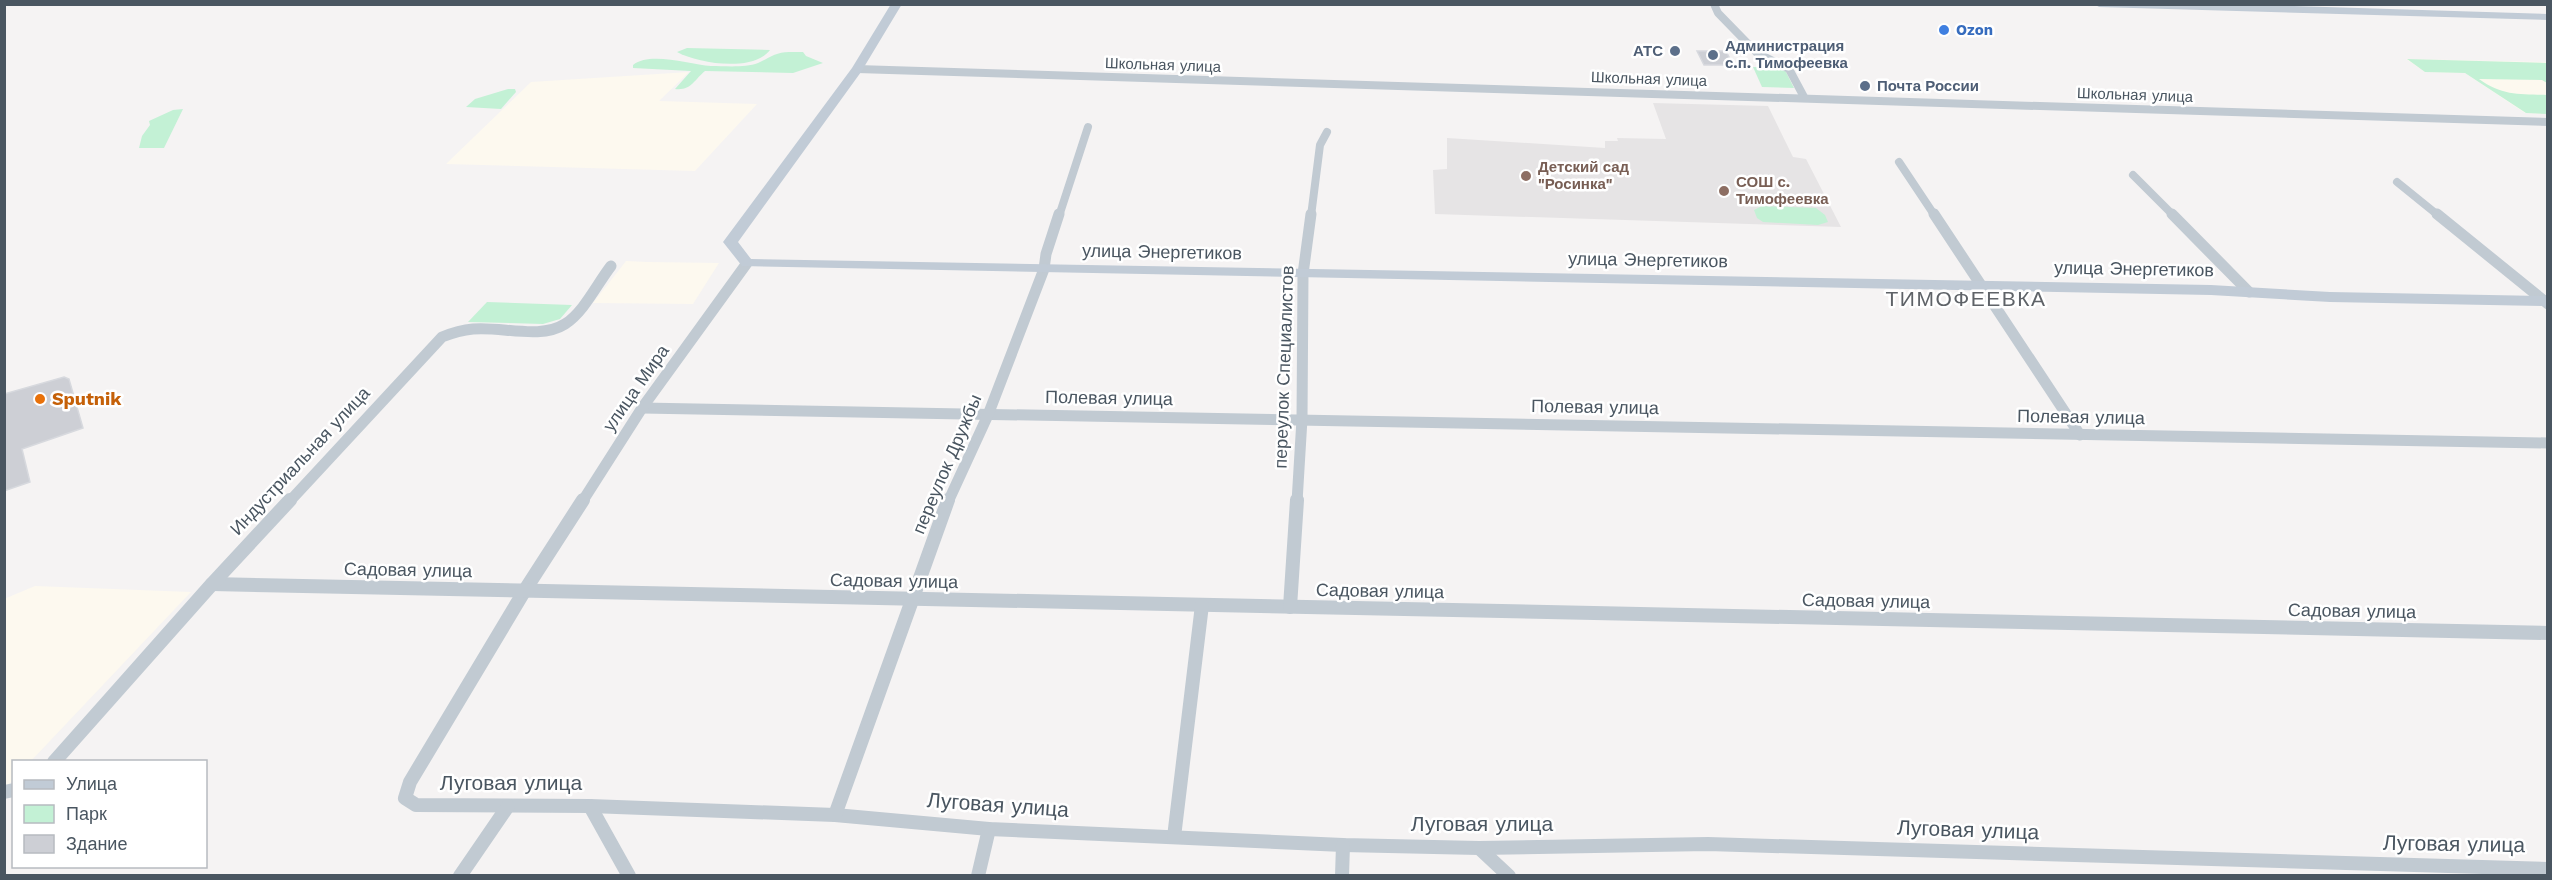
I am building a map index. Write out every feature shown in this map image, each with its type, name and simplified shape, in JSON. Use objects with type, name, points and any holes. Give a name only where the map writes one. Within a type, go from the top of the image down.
[{"type":"street","points":[[747,263],[730,242],[857,69],[897,4]]},
{"type":"street","points":[[1714,4],[1718,13],[1757,53],[1789,69],[1804,97]]},
{"type":"street","points":[[2099,4],[2547,17]]},
{"type":"street","name":"Школьная улица","points":[[857,69],[2547,122]]},
{"type":"street","name":"переулок Дружбы","points":[[835,815],[947,503],[988,415],[1044,269],[1046,254],[1088,127]]},
{"type":"street","name":"переулок Специалистов","points":[[1290,607],[1302,419],[1303,274],[1320,145],[1327,132]]},
{"type":"street","points":[[1899,162],[2080,435]]},
{"type":"street","points":[[2133,175],[2248,292]]},
{"type":"street","points":[[2397,182],[2546,302]]},
{"type":"street","name":"улица Энергетиков","points":[[747,263],[1981,286],[2546,302]]},
{"type":"street","name":"улица Мира","points":[[417,805],[405,798],[410,782],[525,590],[642,408],[747,263]]},
{"type":"street","name":"Индустриальная улица","points":[[56,760],[212,584],[442,337],[454,330],[467,327],[543,330],[559,328],[569,320],[611,266]]},
{"type":"street","name":"Полевая улица","points":[[642,408],[2547,443]]},
{"type":"street","name":"Садовая улица","points":[[212,584],[2547,633]]},
{"type":"street","points":[[1174,837],[1202,605]]},
{"type":"street","name":"Луговая улица","points":[[417,805],[590,806],[835,815],[989,829],[1343,845],[1479,848],[1708,844],[2547,869]]},
{"type":"street","points":[[460,876],[508,806]]},
{"type":"street","points":[[590,806],[629,876]]},
{"type":"street","points":[[978,876],[989,829]]},
{"type":"street","points":[[1342,876],[1343,845]]},
{"type":"street","points":[[1479,848],[1509,876]]},
{"type":"shaded area","points":[[2406,59],[2547,62],[2547,114],[2525,113],[2465,73],[2425,72]]},
{"type":"shaded area","points":[[689,72],[659,101],[757,104],[695,171],[446,164],[531,82]]},
{"type":"shaded area","name":"СОШ с. Тимофеевка","points":[[1653,103],[1768,106],[1793,157],[1806,159],[1841,227],[1435,214],[1433,170],[1447,169],[1447,138],[1605,148],[1605,141],[1618,141],[1617,138],[1666,139]]},
{"type":"shaded area","points":[[626,261],[719,263],[693,304],[593,303]]},
{"type":"shaded area","points":[[35,586],[191,592],[32,760],[12,760],[12,781],[8,785],[4,785],[4,599]]},
{"type":"green space","points":[[687,48],[770,50],[762,57],[751,61],[725,64],[698,60],[677,52]]},
{"type":"green space","points":[[784,52],[803,52],[806,56],[823,63],[793,73],[705,71],[689,87],[680,89],[675,89],[691,71],[633,68],[633,65],[650,59],[711,66],[747,66]]},
{"type":"green space","points":[[2407,59],[2547,63],[2547,83],[2542,80],[2479,79],[2487,85],[2504,91],[2547,95],[2547,114],[2526,113],[2465,73],[2425,72]]},
{"type":"green space","points":[[1753,67],[1784,68],[1794,88],[1762,87]]},
{"type":"green space","points":[[515,89],[516,92],[501,109],[466,107],[475,99]]},
{"type":"green space","points":[[183,109],[164,148],[139,148],[142,136],[150,125],[149,121],[173,110]]},
{"type":"green space","points":[[1762,206],[1816,208],[1825,215],[1828,222],[1818,225],[1763,222],[1757,218],[1754,210]]},
{"type":"green space","points":[[487,302],[572,305],[560,319],[543,324],[468,322]]},
{"type":"building","name":"Администрация с.п. Тимофеевка","points":[[1697,51],[1726,51],[1733,65],[1704,65]]},
{"type":"building","points":[[64,377],[69,379],[83,428],[22,449],[30,482],[4,491],[4,394]]},
{"type":"place","name":"Ozon","points":[[1944,30]]},
{"type":"place","name":"АТС","points":[[1675,51]]},
{"type":"place","name":"Администрация с.п. Тимофеевка","points":[[1713,55]]},
{"type":"place","name":"Почта России","points":[[1865,86]]},
{"type":"place","name":"Детский сад \"Росинка\"","points":[[1526,176]]},
{"type":"place","name":"СОШ с. Тимофеевка","points":[[1724,191]]},
{"type":"place","name":"Sputnik","points":[[40,399]]},
{"type":"district","name":"ТИМОФЕЕВКА","points":[[1966,299]]}]
